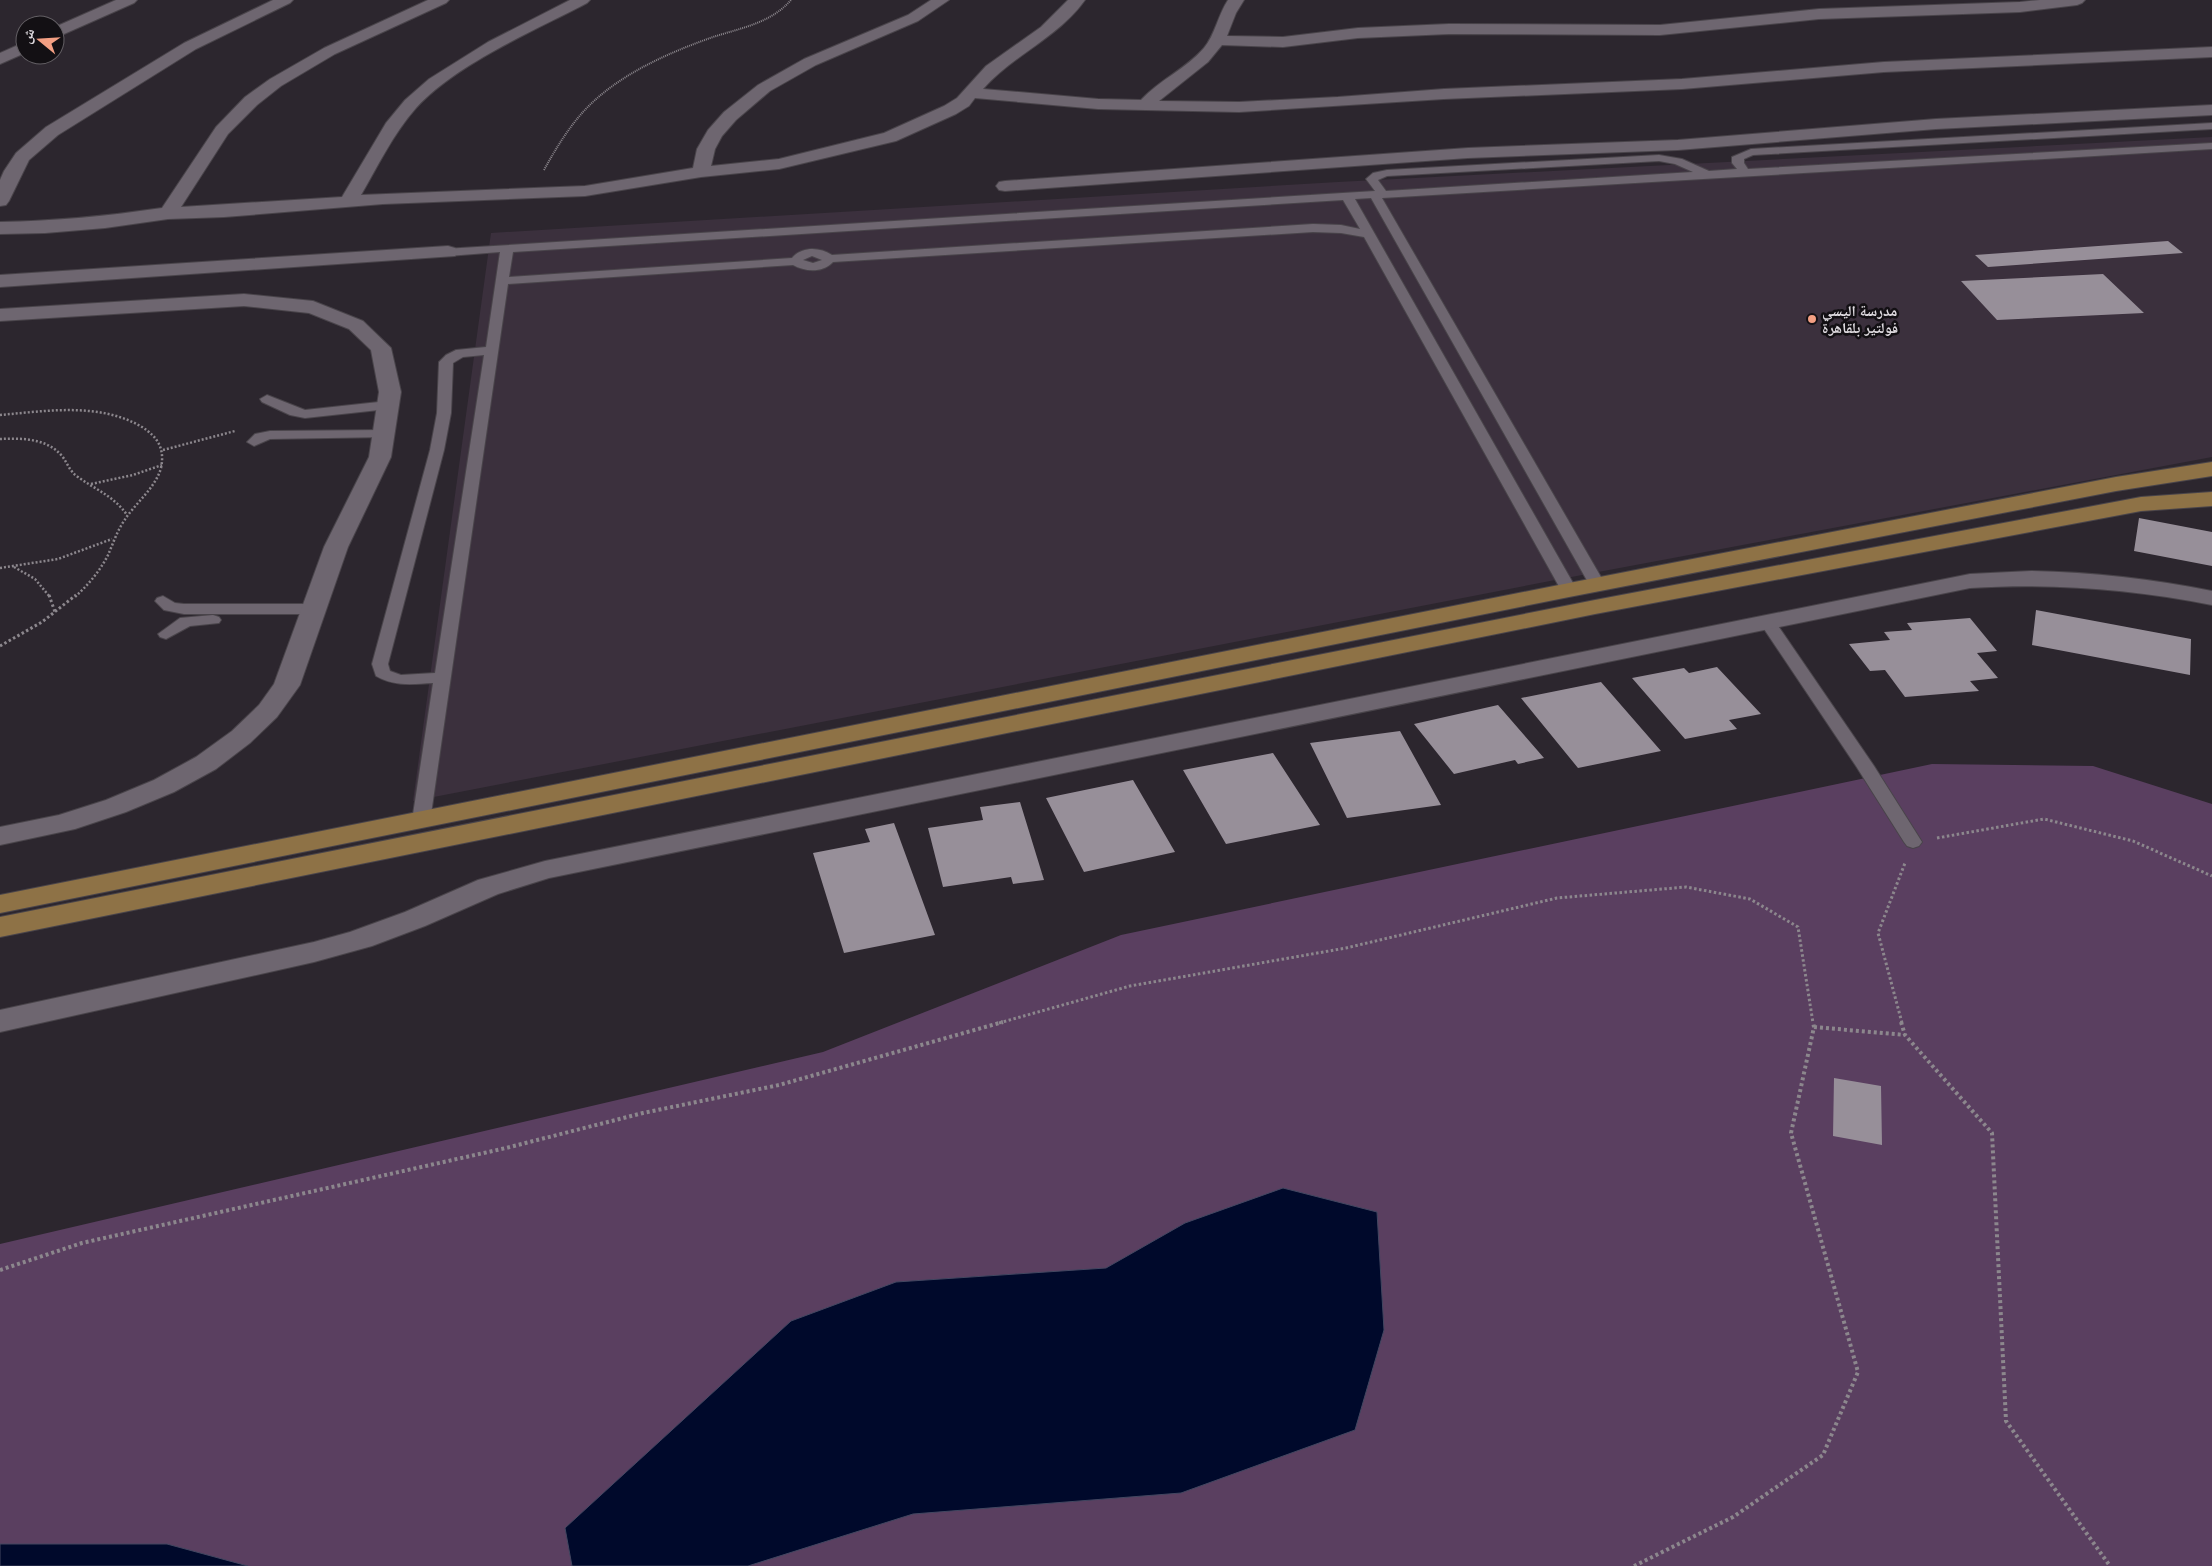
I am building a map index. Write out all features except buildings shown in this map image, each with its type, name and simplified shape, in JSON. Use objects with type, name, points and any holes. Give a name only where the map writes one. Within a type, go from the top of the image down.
[{"type":"main road","points":[[0,904],[1596,584],[2116,484],[2212,469]]},
{"type":"main road","points":[[0,927],[1595,607],[2122,507],[2212,499]]},
{"type":"street","points":[[64,15],[99,0]]},
{"type":"street","points":[[65,29],[129,0]]},
{"type":"street","points":[[0,201],[13,171],[22,157],[52,131],[190,46],[285,0]]},
{"type":"street","points":[[168,213],[213,141],[251,101],[276,83],[310,63],[384,26],[442,0]]},
{"type":"street","points":[[348,201],[392,127],[411,104],[435,82],[494,45],[582,0]]},
{"type":"street","points":[[701,172],[706,149],[714,134],[730,116],[764,88],[818,58],[913,18],[941,0]]},
{"type":"street","points":[[0,228],[106,222],[168,213],[224,211],[348,201],[585,191],[701,172],[779,164],[890,137],[950,110],[963,102],[992,69],[1046,30],[1077,0]]},
{"type":"street","points":[[1145,106],[1166,84],[1197,63],[1217,40],[1225,17],[1236,0]]},
{"type":"street","points":[[1217,40],[1283,42],[1358,33],[1449,29],[1652,30],[1848,12],[2009,7],[2077,0]]},
{"type":"street","points":[[0,43],[15,36]]},
{"type":"street","points":[[0,59],[15,52]]},
{"type":"street","points":[[971,93],[1189,108],[1289,105],[1444,94],[1682,84],[1892,67],[2212,52]]},
{"type":"street","points":[[1005,186],[1488,152],[1688,144],[1926,125],[2212,110]]},
{"type":"street","points":[[0,273],[245,259],[398,246],[414,248],[425,253]]},
{"type":"street","points":[[0,280],[448,252]]},
{"type":"street","points":[[0,315],[244,300],[312,307],[356,325],[381,348],[390,392],[380,457],[336,547],[287,685],[268,711],[241,737],[206,763],[164,786],[116,806],[65,823],[0,836]]},
{"type":"street","points":[[0,1021],[314,952],[361,939],[415,919],[488,887],[545,870],[1970,581],[2014,577],[2061,578],[2124,583],[2212,598]]},
{"type":"lane","points":[[1745,172],[1738,163],[1738,157],[1751,152],[2212,126]]},
{"type":"lane","points":[[448,252],[1348,198],[1706,174],[2212,146]]},
{"type":"lane","points":[[1596,584],[1379,196],[1372,179],[1382,174],[1659,158],[1683,162],[1706,174]]},
{"type":"lane","points":[[1348,198],[1569,590]]},
{"type":"lane","points":[[502,281],[796,261],[801,265],[814,267],[825,264],[829,259],[1313,228],[1341,228],[1367,234]]},
{"type":"lane","points":[[815,253],[816,230]]},
{"type":"lane","points":[[421,821],[507,248]]},
{"type":"lane","points":[[796,261],[800,256],[815,253],[824,254],[829,259]]},
{"type":"lane","points":[[443,678],[393,679],[382,673],[380,664],[437,450],[444,413],[446,362],[458,354],[492,351]]},
{"type":"lane","points":[[267,399],[294,412],[305,414],[388,405]]},
{"type":"lane","points":[[254,442],[260,437],[270,434],[383,434]]},
{"type":"lane","points":[[162,601],[170,607],[184,609],[313,614]]},
{"type":"lane","points":[[166,634],[186,622],[194,620],[313,614]]},
{"type":"lane","points":[[1768,623],[1865,766],[1913,842]]},
{"type":"path","points":[[532,193],[565,132],[608,91],[631,76],[681,50],[773,15],[791,0]]},
{"type":"path","points":[[0,415],[68,411],[88,412],[121,418],[145,428],[159,442],[162,450],[162,465],[156,480],[127,515],[113,539],[108,555],[100,569],[75,597],[55,612],[0,646]]},
{"type":"path","points":[[0,439],[21,439],[47,445],[57,450],[63,457],[68,469],[74,475],[110,495],[120,504],[127,515]]},
{"type":"path","points":[[90,484],[132,475],[162,465]]},
{"type":"path","points":[[0,568],[73,555],[113,539]]},
{"type":"path","points":[[13,567],[28,574],[48,591],[53,601],[55,612]]},
{"type":"path","points":[[2110,1566],[2006,1421],[1992,1133],[1905,1035],[1878,933],[1913,842],[2044,819],[2133,841],[2212,876]]},
{"type":"path","points":[[0,1270],[82,1244],[506,1148],[643,1113],[778,1085],[1130,986],[1346,948],[1557,898],[1686,887],[1750,899],[1798,927],[1814,1027],[1791,1134],[1858,1372],[1823,1455],[1733,1517],[1634,1566]]},
{"type":"path","points":[[1814,1027],[1905,1035]]},
{"type":"shaded area","points":[[2212,137],[2212,457],[1550,581],[413,801],[491,233],[1338,182]]},
{"type":"shaded area","points":[[1932,764],[2093,766],[2212,804],[2212,1566],[0,1566],[0,1244],[823,1052],[1121,935]]},
{"type":"water","points":[[1283,1188],[1377,1212],[1384,1330],[1355,1430],[1181,1493],[913,1514],[748,1566],[572,1566],[565,1528],[791,1321],[896,1282],[1106,1268],[1185,1223]]},
{"type":"water","points":[[0,1544],[167,1544],[248,1566],[0,1566]]},
{"type":"place","name":"مدرسة اليسي فولتير بلقاهرة","points":[[1812,319]]}]
